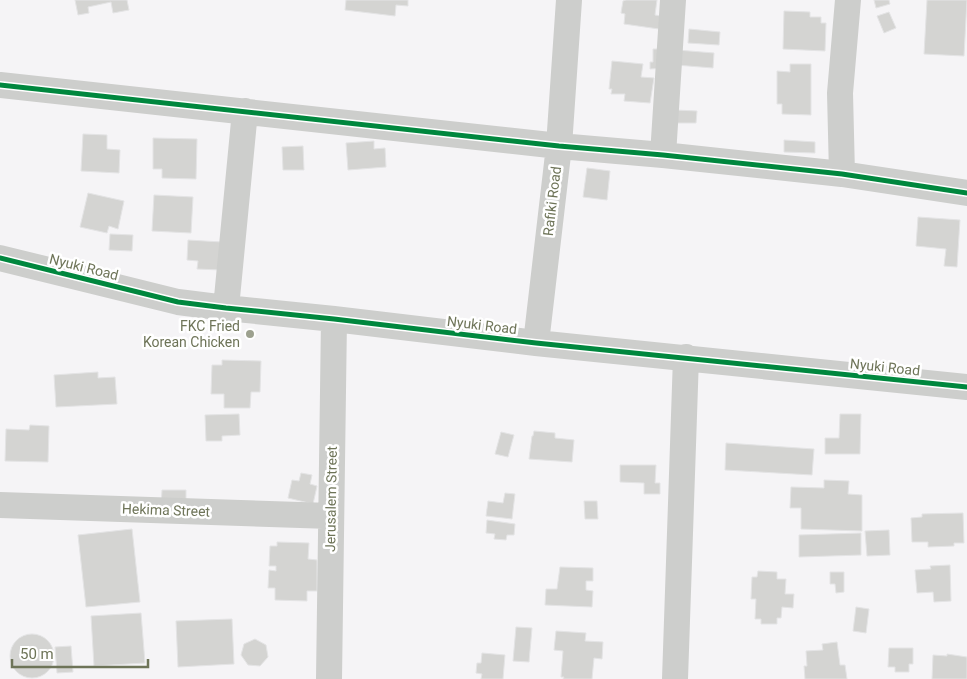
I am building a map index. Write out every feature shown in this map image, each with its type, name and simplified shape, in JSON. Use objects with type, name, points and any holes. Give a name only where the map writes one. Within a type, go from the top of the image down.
[{"type":"street","name":"Rafiki Road","points":[[536,343],[559,146],[570,0]]},
{"type":"street","points":[[663,155],[673,0]]},
{"type":"street","points":[[842,174],[840,93],[848,0]]},
{"type":"street","points":[[0,85],[559,146],[842,174],[967,194]]},
{"type":"street","points":[[226,308],[245,111]]},
{"type":"street","name":"Nyuki Road","points":[[0,258],[178,302],[536,343],[967,387]]},
{"type":"street","name":"Jerusalem Street","points":[[329,679],[334,319]]},
{"type":"street","points":[[675,679],[686,357]]},
{"type":"street","name":"Hekima Street","points":[[0,505],[331,516]]},
{"type":"building","points":[[75,0],[127,0],[129,10],[113,13],[111,2],[88,7],[89,13],[78,15]]},
{"type":"building","points":[[346,0],[408,0],[408,6],[396,5],[395,16],[345,10]]},
{"type":"building","points":[[657,0],[655,15],[661,16],[659,29],[624,24],[625,14],[621,13],[623,1]]},
{"type":"building","points":[[874,0],[889,0],[890,4],[876,8]]},
{"type":"building","points":[[927,0],[967,0],[964,56],[924,54]]},
{"type":"building","points":[[784,11],[810,12],[810,17],[821,17],[821,23],[826,23],[825,51],[783,49]]},
{"type":"building","points":[[889,12],[896,28],[884,33],[877,16]]},
{"type":"building","points":[[689,29],[720,32],[719,45],[688,43]]},
{"type":"building","points":[[653,49],[666,49],[666,68],[650,69],[650,62],[653,62]]},
{"type":"building","points":[[677,50],[714,53],[713,68],[676,65]]},
{"type":"building","points":[[612,61],[643,64],[641,77],[654,78],[650,103],[624,101],[625,94],[611,94],[612,89],[609,89]]},
{"type":"building","points":[[790,64],[811,64],[811,115],[782,114],[782,104],[777,104],[777,71],[790,72]]},
{"type":"building","points":[[675,110],[697,111],[696,123],[675,123]]},
{"type":"building","points":[[83,134],[107,135],[107,149],[120,150],[119,173],[81,171]]},
{"type":"building","points":[[153,138],[197,139],[196,179],[162,178],[162,169],[153,169]]},
{"type":"building","points":[[784,140],[815,142],[815,153],[784,152]]},
{"type":"building","points":[[374,141],[374,149],[385,148],[386,167],[348,170],[346,143]]},
{"type":"building","points":[[303,146],[304,170],[283,170],[282,147]]},
{"type":"building","points":[[587,168],[610,171],[607,200],[583,197]]},
{"type":"building","points":[[88,193],[124,201],[118,229],[109,226],[107,233],[80,227]]},
{"type":"building","points":[[154,195],[193,197],[191,233],[152,231]]},
{"type":"building","points":[[918,217],[960,220],[957,267],[944,266],[946,249],[916,246]]},
{"type":"building","points":[[110,234],[133,235],[132,251],[109,250]]},
{"type":"building","points":[[188,240],[222,242],[221,270],[197,269],[198,261],[187,260]]},
{"type":"building","points":[[222,360],[261,361],[260,392],[251,392],[250,408],[224,408],[224,394],[211,394],[212,365],[222,365]]},
{"type":"building","points":[[98,372],[98,378],[115,377],[117,404],[56,407],[54,375]]},
{"type":"building","points":[[239,414],[240,435],[222,436],[222,441],[206,441],[205,415]]},
{"type":"building","points":[[840,414],[861,414],[860,454],[825,454],[825,438],[839,438]]},
{"type":"building","points":[[30,425],[49,426],[48,462],[5,461],[6,429],[29,430]]},
{"type":"building","points":[[534,431],[555,433],[555,438],[574,440],[572,462],[529,459]]},
{"type":"building","points":[[501,432],[514,435],[508,457],[495,454]]},
{"type":"building","points":[[726,443],[814,449],[812,475],[725,470]]},
{"type":"building","points":[[620,465],[656,465],[655,483],[660,483],[660,494],[644,494],[644,483],[620,482]]},
{"type":"building","points":[[301,473],[312,475],[310,484],[317,486],[313,504],[288,498],[292,480],[299,481]]},
{"type":"building","points":[[824,480],[849,481],[848,494],[862,495],[862,531],[801,529],[801,508],[790,508],[791,487],[824,488]]},
{"type":"building","points":[[162,490],[186,490],[186,501],[161,506]]},
{"type":"building","points":[[505,493],[515,494],[512,519],[486,516],[488,501],[503,503]]},
{"type":"building","points":[[584,501],[597,501],[598,519],[585,519]]},
{"type":"building","points":[[963,513],[964,543],[954,543],[954,546],[928,547],[928,542],[912,542],[911,518],[922,517],[922,514]]},
{"type":"building","points":[[487,520],[515,524],[514,535],[507,535],[506,540],[494,539],[495,534],[486,533]]},
{"type":"building","points":[[132,529],[140,602],[86,607],[78,535]]},
{"type":"building","points":[[889,530],[890,555],[867,556],[865,531]]},
{"type":"building","points":[[861,533],[861,555],[799,557],[799,535]]},
{"type":"building","points":[[277,542],[309,543],[308,559],[317,560],[317,591],[307,591],[307,601],[275,600],[275,588],[268,588],[269,570],[276,571],[276,566],[269,566],[270,546],[277,546]]},
{"type":"building","points":[[950,565],[951,601],[934,602],[933,592],[917,593],[915,570],[931,569],[930,566]]},
{"type":"building","points":[[560,567],[593,568],[593,581],[586,581],[586,590],[593,591],[592,607],[545,605],[546,589],[557,589]]},
{"type":"building","points":[[758,571],[777,572],[777,579],[786,579],[785,594],[794,594],[793,608],[782,607],[781,618],[777,618],[777,624],[761,624],[761,619],[755,619],[756,599],[751,599],[752,577],[757,577]]},
{"type":"building","points":[[830,572],[844,572],[844,592],[836,593],[835,584],[830,584]]},
{"type":"building","points":[[856,607],[869,609],[866,633],[853,631]]},
{"type":"building","points":[[141,613],[145,663],[94,666],[91,616]]},
{"type":"building","points":[[232,619],[234,664],[178,667],[176,621]]},
{"type":"building","points":[[516,627],[532,628],[529,662],[513,661]]},
{"type":"building","points":[[556,631],[586,633],[585,641],[603,642],[602,659],[594,658],[592,679],[563,679],[564,677],[561,677],[563,651],[554,650]]},
{"type":"building","points":[[28,634],[36,634],[48,640],[54,656],[48,672],[36,678],[28,678],[16,672],[10,660],[10,652],[16,640]]},
{"type":"building","points":[[255,639],[266,645],[268,657],[260,666],[248,665],[241,655],[244,644]]},
{"type":"building","points":[[837,642],[840,665],[845,665],[847,679],[805,679],[804,666],[807,666],[806,651],[823,650],[822,644]]},
{"type":"building","points":[[71,646],[73,672],[57,673],[55,647]]},
{"type":"building","points":[[889,648],[913,648],[913,664],[909,664],[909,672],[895,672],[895,667],[888,667]]},
{"type":"building","points":[[482,653],[505,655],[503,679],[481,679],[482,674],[476,673],[477,663],[481,663]]},
{"type":"building","points":[[947,654],[967,657],[967,679],[932,679],[933,655],[947,656]]},
{"type":"cycle path","points":[[0,85],[559,146],[842,174],[967,193]]},
{"type":"cycle path","points":[[0,258],[178,302],[536,343],[967,387]]},
{"type":"place","name":"FKC Fried Korean Chicken","points":[[250,334]]}]
